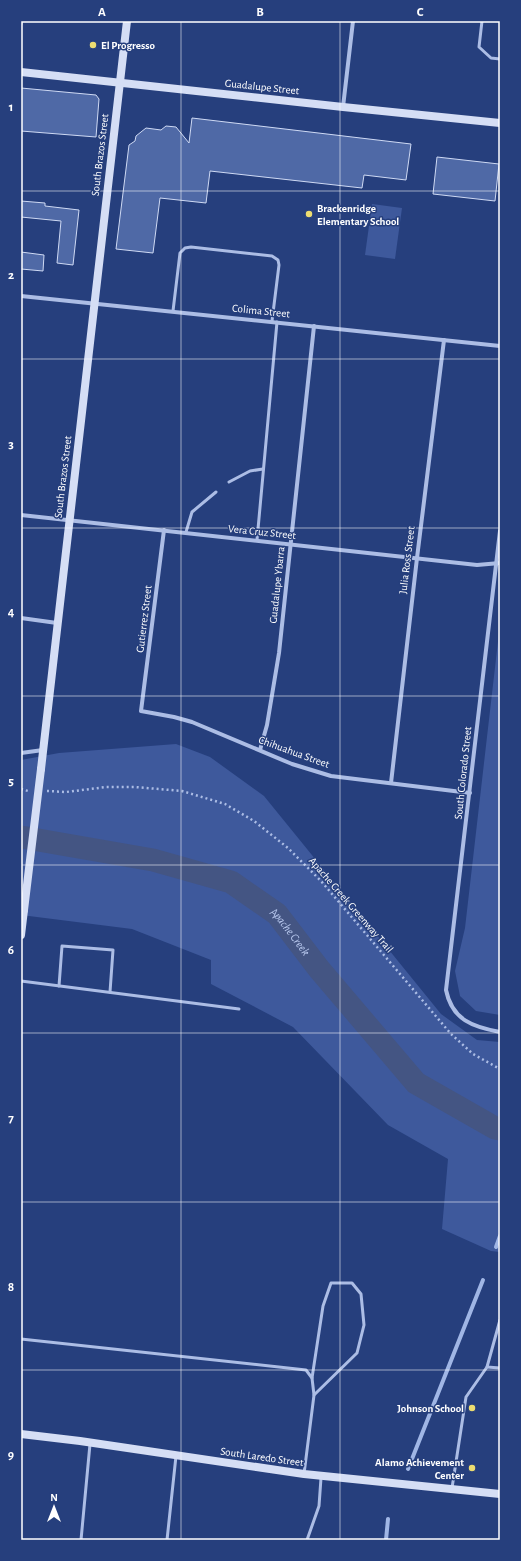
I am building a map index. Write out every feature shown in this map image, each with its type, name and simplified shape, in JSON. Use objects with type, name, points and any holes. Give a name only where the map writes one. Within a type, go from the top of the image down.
[{"type":"main road","name":"South Brazos Street","points":[[21,935],[127,21]]},
{"type":"main road","name":"Guadalupe Street","points":[[21,72],[343,108],[500,123]]},
{"type":"main road","name":"South Laredo Street","points":[[21,1434],[90,1442],[304,1474],[500,1494]]},
{"type":"street","points":[[343,108],[353,21]]},
{"type":"street","name":"Colima Street","points":[[21,296],[500,346]]},
{"type":"street","name":"Guadalupe Ybarra","points":[[260,750],[267,725],[279,653],[314,326]]},
{"type":"street","name":"Julia Ross Street","points":[[391,783],[444,340]]},
{"type":"street","name":"Vera Cruz Street","points":[[21,515],[417,558],[477,564],[498,563]]},
{"type":"street","name":"Gutierrez Street","points":[[141,711],[164,530]]},
{"type":"street","name":"South Colorado Street","points":[[500,531],[498,563],[447,984],[448,1002],[457,1014],[467,1023],[481,1029],[500,1032]]},
{"type":"street","points":[[21,618],[57,623]]},
{"type":"street","name":"Chihuahua Street","points":[[141,711],[192,722],[292,764],[331,776],[470,792]]},
{"type":"street","points":[[21,754],[43,750]]},
{"type":"lane","points":[[482,21],[479,47],[491,58],[500,59]]},
{"type":"lane","points":[[173,311],[180,253],[185,248],[191,247],[272,256],[278,260],[279,265],[257,540]]},
{"type":"lane","points":[[229,482],[250,471],[263,469]]},
{"type":"lane","points":[[186,532],[192,512],[216,492]]},
{"type":"lane","points":[[59,986],[62,946],[113,950],[110,992]]},
{"type":"lane","points":[[21,981],[239,1009]]},
{"type":"lane","points":[[304,1474],[314,1395],[312,1378],[323,1306],[331,1283],[352,1283],[361,1294],[364,1325],[357,1353],[314,1395]]},
{"type":"lane","points":[[452,1489],[466,1397],[487,1366],[500,1320]]},
{"type":"lane","points":[[21,1339],[306,1370],[312,1378]]},
{"type":"lane","points":[[487,1366],[500,1368]]},
{"type":"lane","points":[[81,1540],[90,1442]]},
{"type":"lane","points":[[167,1540],[176,1456]]},
{"type":"lane","points":[[307,1540],[318,1506],[321,1476]]},
{"type":"path","name":"Apache Creek Greenway Trail","points":[[44,791],[66,792],[106,787],[135,787],[182,791],[225,804],[254,821],[288,848],[321,881],[451,1034],[473,1054],[500,1069]]},
{"type":"path","points":[[21,789],[30,791]]},
{"type":"shaded area","points":[[372,204],[402,208],[395,259],[365,255]]},
{"type":"shaded area","points":[[500,624],[500,1015],[476,1011],[460,996],[455,971],[465,928]]},
{"type":"shaded area","points":[[176,744],[210,757],[264,796],[441,1014],[477,1040],[500,1042],[500,1252],[491,1251],[442,1229],[448,1159],[388,1125],[293,1027],[211,984],[211,960],[132,929],[21,915],[21,760],[59,753]]},
{"type":"building","points":[[21,88],[96,95],[99,99],[96,137],[21,131]]},
{"type":"building","points":[[192,118],[411,144],[406,180],[364,175],[362,188],[210,171],[206,203],[160,198],[153,253],[116,249],[129,145],[135,141],[136,136],[146,128],[161,130],[166,126],[176,127],[189,143]]},
{"type":"building","points":[[437,157],[499,164],[495,201],[433,194]]},
{"type":"building","points":[[21,201],[45,203],[45,206],[79,210],[73,265],[57,263],[61,221],[21,217]]},
{"type":"building","points":[[21,252],[44,255],[43,271],[21,269]]},
{"type":"waterway","name":"Apache Creek","points":[[21,837],[153,860],[231,882],[277,914],[319,969],[416,1083],[495,1128],[500,1129]]},
{"type":"waterway","points":[[496,1247],[500,1236]]},
{"type":"waterway","points":[[408,1469],[483,1280]]},
{"type":"waterway","points":[[386,1540],[388,1519]]},
{"type":"place","name":"El Progresso","points":[[93,45]]},
{"type":"place","name":"Brackenridge Elementary School","points":[[309,214]]},
{"type":"place","name":"Johnson School","points":[[472,1408]]},
{"type":"place","name":"Alamo Achievement Center","points":[[472,1468]]}]
